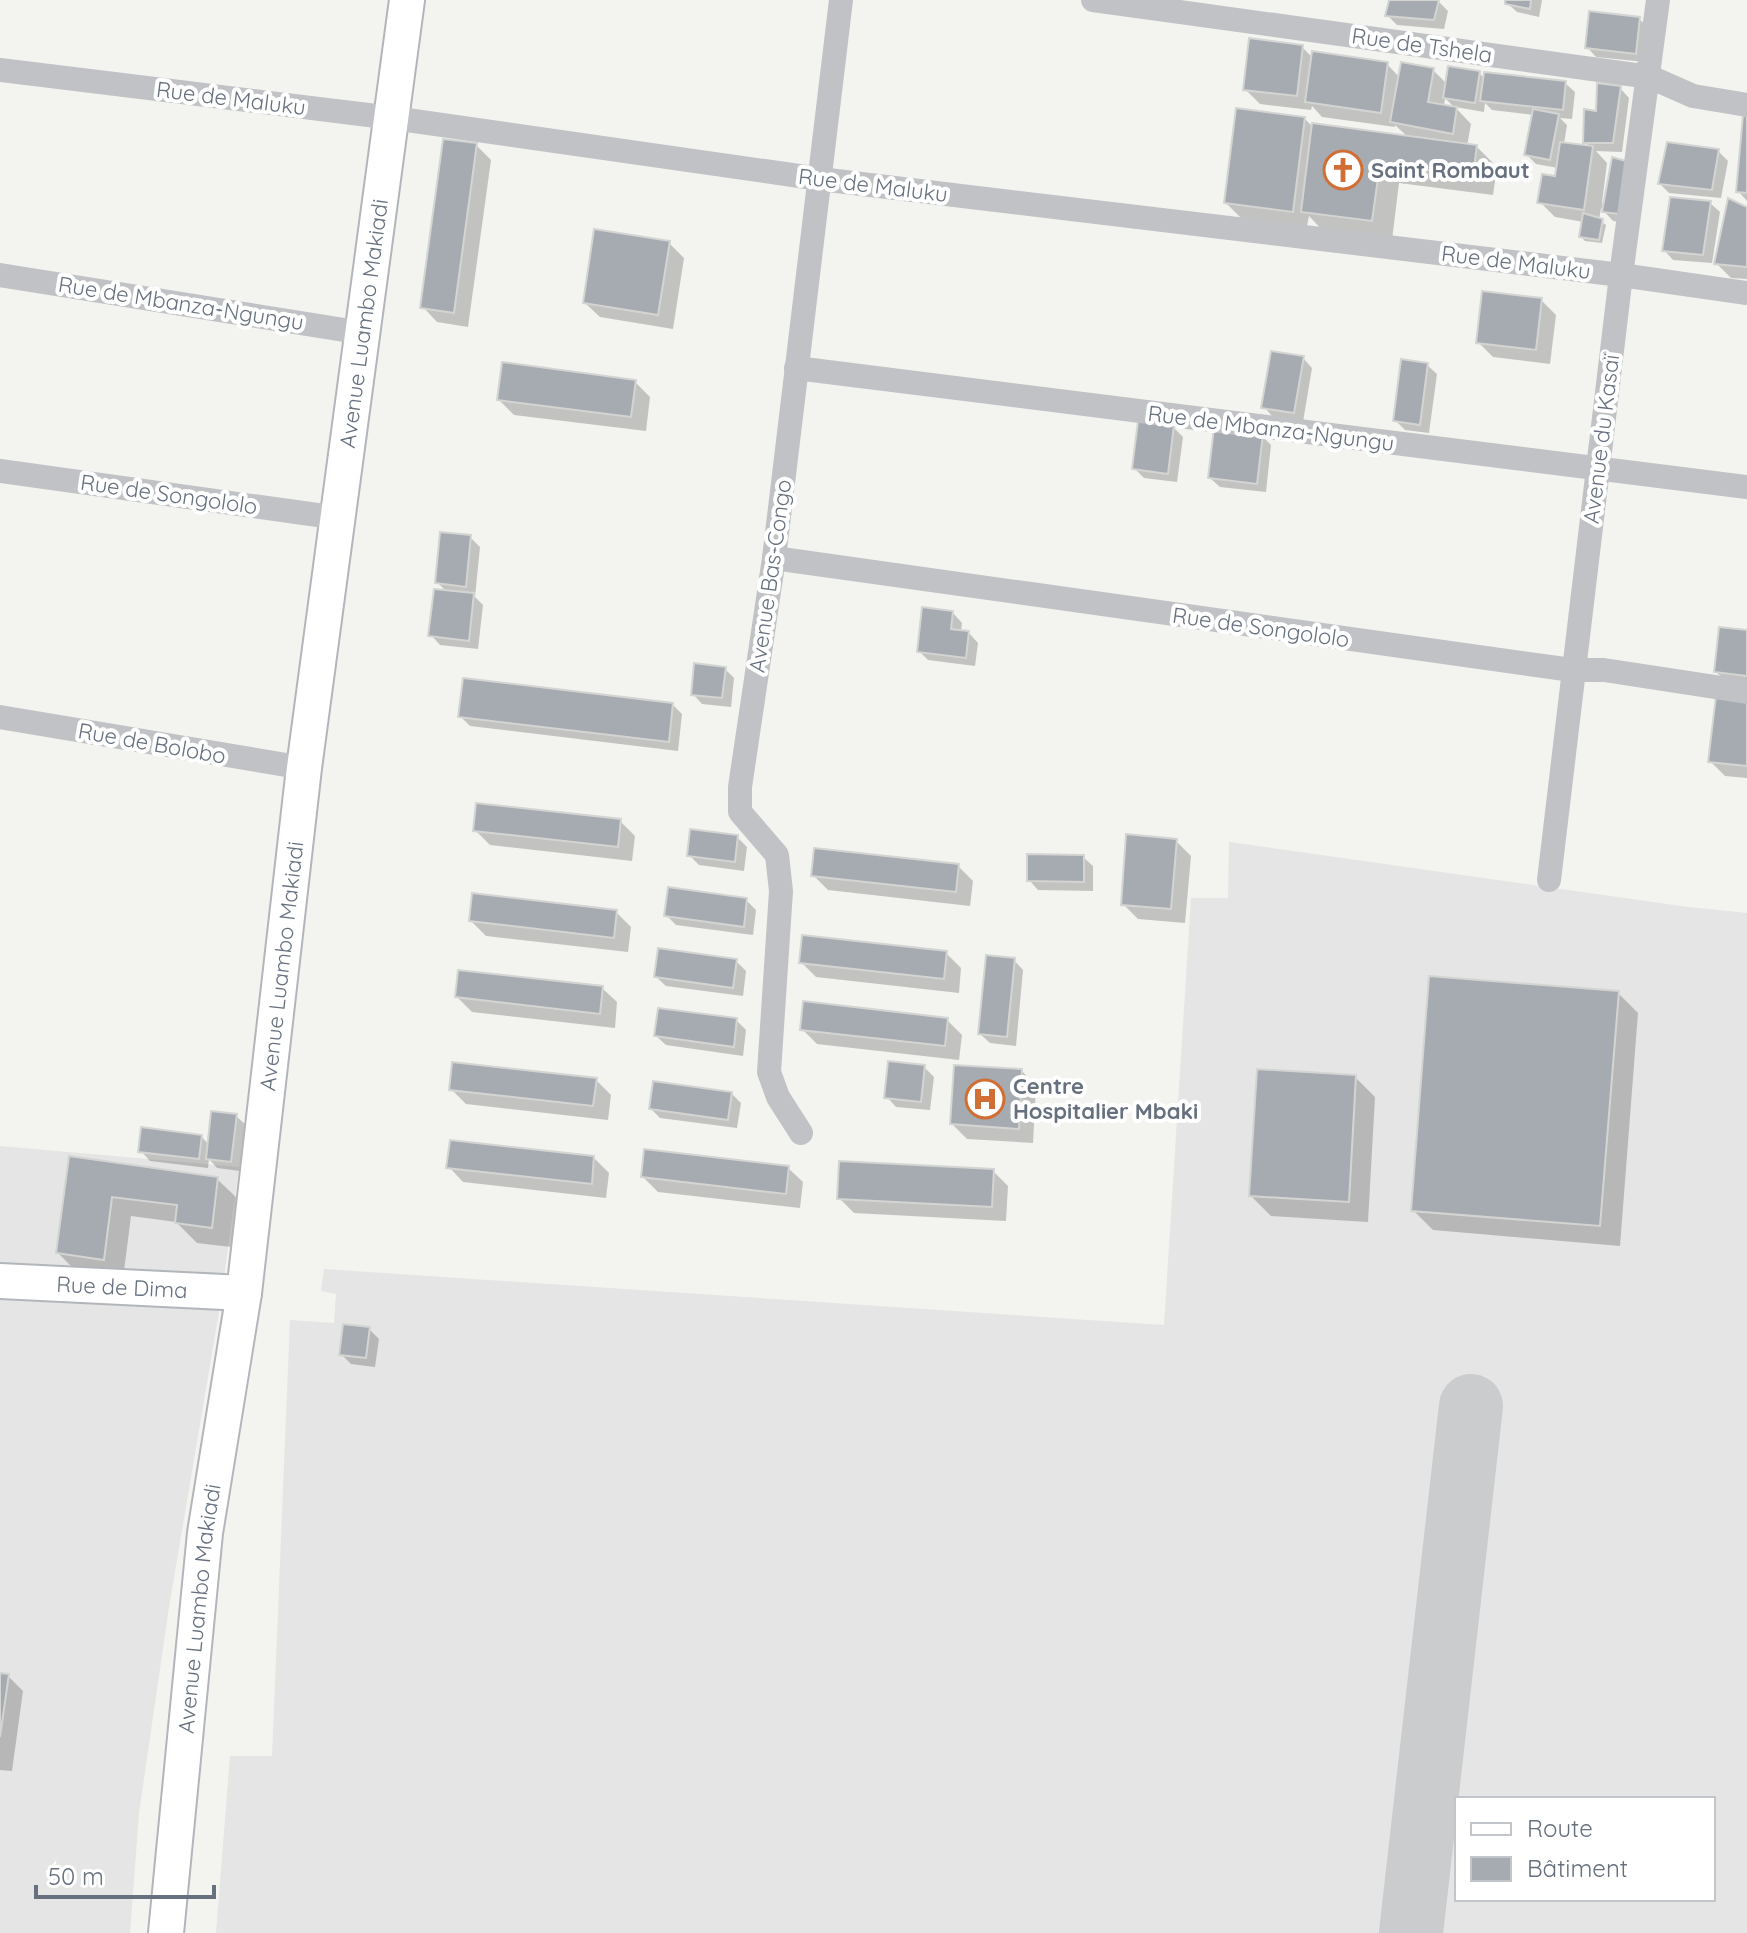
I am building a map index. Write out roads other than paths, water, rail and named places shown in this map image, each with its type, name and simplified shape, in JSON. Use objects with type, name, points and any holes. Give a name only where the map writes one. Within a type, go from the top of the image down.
[{"type":"main road","name":"Avenue Luambo Makiadi","points":[[166,1933],[205,1533],[244,1293],[304,768],[407,0]]},
{"type":"main road","name":"Rue de Dima","points":[[0,1281],[244,1293]]},
{"type":"street","name":"Avenue Bas-Congo","points":[[801,1133],[778,1097],[769,1072],[781,891],[777,855],[740,812],[740,787],[774,558],[841,0]]},
{"type":"street","name":"Rue de Tshela","points":[[1093,0],[1650,77],[1693,96],[1747,105]]},
{"type":"street","name":"Avenue du Kasaï","points":[[1549,880],[1572,670],[1658,0]]},
{"type":"street","name":"Rue de Maluku","points":[[0,70],[393,118],[820,179],[1621,275],[1747,293]]},
{"type":"street","name":"Rue de Mbanza-Ngungu","points":[[0,275],[363,333]]},
{"type":"street","name":"Rue de Mbanza-Ngungu","points":[[796,368],[1747,487]]},
{"type":"street","name":"Rue de Songololo","points":[[0,471],[339,518]]},
{"type":"street","name":"Rue de Songololo","points":[[774,558],[1747,692]]},
{"type":"street","name":"Rue de Bolobo","points":[[0,717],[304,768]]},
{"type":"place","name":"Saint Rombaut","points":[[1343,170]]},
{"type":"place","name":"Centre Hospitalier Mbaki","points":[[985,1099]]}]
